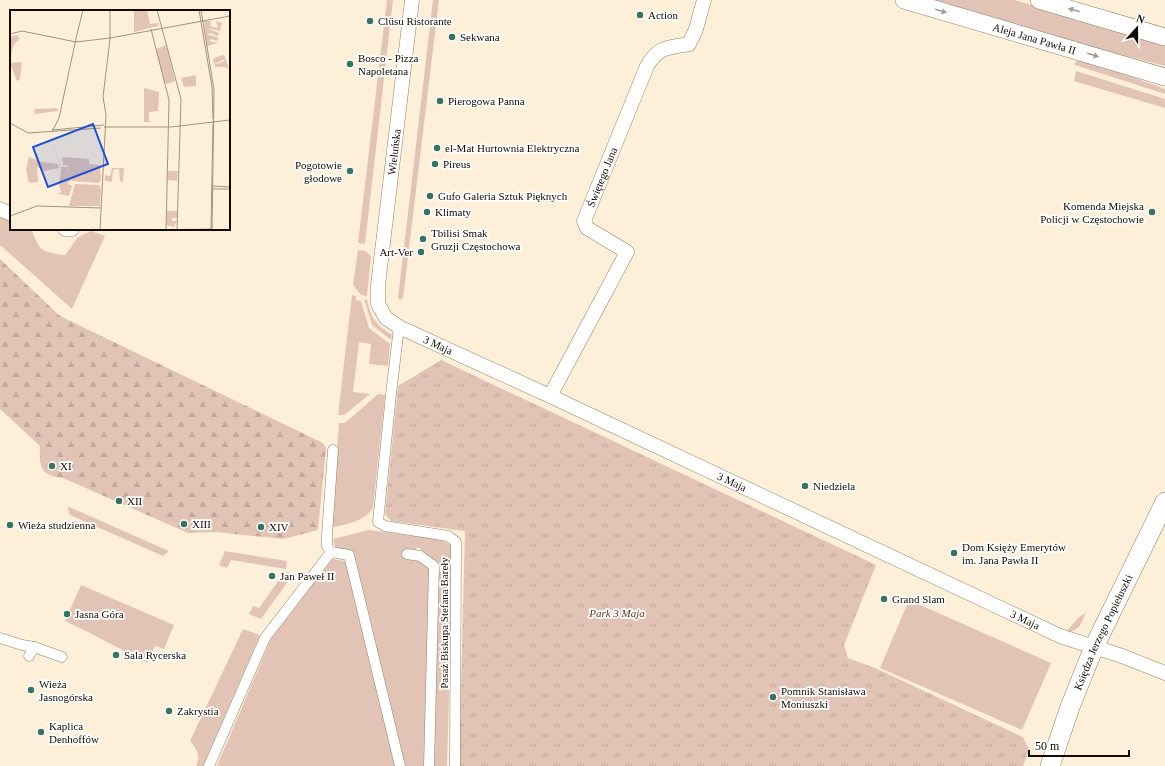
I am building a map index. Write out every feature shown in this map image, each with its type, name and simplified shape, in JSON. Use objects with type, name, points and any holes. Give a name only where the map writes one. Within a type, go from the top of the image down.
[{"type":"main road","name":"Księdza Jerzego Popiełuszki","points":[[1050,766],[1070,708],[1094,647],[1165,502]]},
{"type":"street","name":"Wieluńska","points":[[378,304],[378,278],[412,0]]},
{"type":"street","name":"Świętego Jana","points":[[550,396],[627,252],[587,228],[584,221],[647,66],[656,53],[661,49],[689,44],[696,29],[704,0]]},
{"type":"street","name":"Aleja Jana Pawła II","points":[[904,0],[1165,77]]},
{"type":"street","points":[[1039,0],[1165,37]]},
{"type":"street","points":[[0,209],[10,214]]},
{"type":"street","name":"3 Maja","points":[[378,304],[386,318],[399,328],[550,396],[1060,636],[1122,656],[1165,673]]},
{"type":"street","name":"Pasaż Biskupa Stefana Bareły","points":[[399,328],[378,522],[385,526],[448,536],[456,542],[455,766]]},
{"type":"street","points":[[333,450],[327,546],[331,552],[348,555],[400,766]]},
{"type":"street","points":[[210,766],[264,638],[331,552]]},
{"type":"street","points":[[407,554],[420,556],[434,566],[428,766]]},
{"type":"street","points":[[0,638],[22,645],[32,652],[62,657]]},
{"type":"green space","points":[[387,0],[393,0],[365,244],[358,243]]},
{"type":"green space","points":[[433,0],[439,0],[403,298],[400,300],[398,298]]},
{"type":"green space","points":[[931,0],[1014,0],[1165,43],[1165,66],[1081,44]]},
{"type":"green space","points":[[1083,59],[1165,89],[1165,94],[1075,65],[1075,62]]},
{"type":"green space","points":[[1076,71],[1165,99],[1165,108],[1074,81]]},
{"type":"green space","points":[[0,215],[10,219],[10,230],[31,230],[39,246],[51,253],[65,255],[78,237],[91,231],[105,236],[72,309],[0,245]]},
{"type":"green space","points":[[358,250],[366,251],[371,257],[367,296],[361,295],[353,285]]},
{"type":"green space","points":[[0,259],[60,316],[323,443],[326,448],[318,530],[284,539],[215,532],[188,533],[63,478],[55,477],[45,472],[42,469],[40,459],[40,446],[0,409]]},
{"type":"green space","points":[[352,295],[356,296],[356,300],[361,301],[369,328],[390,344],[388,366],[369,364],[371,344],[359,342],[353,392],[370,394],[344,415],[338,415]]},
{"type":"green space","points":[[364,299],[367,300],[370,312],[378,324],[392,335],[391,340],[372,325]]},
{"type":"green space","name":"Park 3 Maja","points":[[441,360],[876,565],[844,645],[848,658],[875,668],[1023,737],[1029,750],[1023,766],[459,766],[465,531],[391,521],[385,514],[398,386]]},
{"type":"green space","points":[[378,394],[385,395],[373,508],[369,513],[360,519],[349,524],[331,528],[339,423],[345,423]]},
{"type":"green space","points":[[67,506],[169,551],[163,556],[70,515]]},
{"type":"green space","points":[[369,530],[439,539],[450,545],[453,550],[447,766],[431,766],[437,572],[442,572],[442,567],[439,566],[420,548],[416,548],[418,557],[430,568],[425,766],[403,766],[353,562],[353,551],[338,550],[333,539]]},
{"type":"green space","points":[[225,551],[287,561],[286,569],[231,560],[227,568],[219,565]]},
{"type":"green space","points":[[332,559],[346,561],[397,766],[217,766],[271,639]]},
{"type":"green space","points":[[288,572],[292,576],[261,619],[249,614],[253,606],[259,608],[284,573]]},
{"type":"green space","points":[[81,585],[174,625],[164,649],[155,646],[147,663],[65,621]]},
{"type":"green space","points":[[909,600],[1051,663],[1022,730],[880,668]]},
{"type":"green space","points":[[1085,613],[1083,620],[1077,629],[1067,631],[1078,618]]},
{"type":"green space","points":[[243,629],[260,635],[203,766],[196,766],[198,753],[190,741]]},
{"type":"place","name":"Action","points":[[640,15]]},
{"type":"place","name":"Clüsu Ristorante","points":[[370,21]]},
{"type":"place","name":"Sekwana","points":[[452,37]]},
{"type":"place","name":"Bosco - Pizza Napoletana","points":[[350,64]]},
{"type":"place","name":"Pierogowa Panna","points":[[440,101]]},
{"type":"place","name":"el-Mat Hurtownia Elektryczna","points":[[437,148]]},
{"type":"place","name":"Pireus","points":[[435,164]]},
{"type":"place","name":"Pogotowie głodowe","points":[[350,171]]},
{"type":"place","name":"Gufo Galeria Sztuk Pięknych","points":[[430,196]]},
{"type":"place","name":"Klimaty","points":[[427,212]]},
{"type":"place","name":"Komenda Miejska Policji w Częstochowie","points":[[1152,212]]},
{"type":"place","name":"Tbilisi Smak Gruzji Częstochowa","points":[[423,239]]},
{"type":"place","name":"Art-Ver","points":[[421,252]]},
{"type":"place","name":"XI","points":[[52,466]]},
{"type":"place","name":"Niedziela","points":[[805,486]]},
{"type":"place","name":"XII","points":[[119,501]]},
{"type":"place","name":"XIII","points":[[184,524]]},
{"type":"place","name":"Wieża studzienna","points":[[10,525]]},
{"type":"place","name":"XIV","points":[[261,527]]},
{"type":"place","name":"Dom Księży Emerytów im. Jana Pawła II","points":[[954,553]]},
{"type":"place","name":"Jan Paweł II","points":[[272,576]]},
{"type":"place","name":"Grand Slam","points":[[884,599]]},
{"type":"place","name":"Jasna Góra","points":[[67,614]]},
{"type":"place","name":"Sala Rycerska","points":[[116,655]]},
{"type":"place","name":"Wieża Jasnogórska","points":[[31,690]]},
{"type":"place","name":"Pomnik Stanisława Moniuszki","points":[[773,697]]},
{"type":"place","name":"Zakrystia","points":[[169,711]]},
{"type":"place","name":"Kaplica Denhoffów","points":[[41,732]]}]
